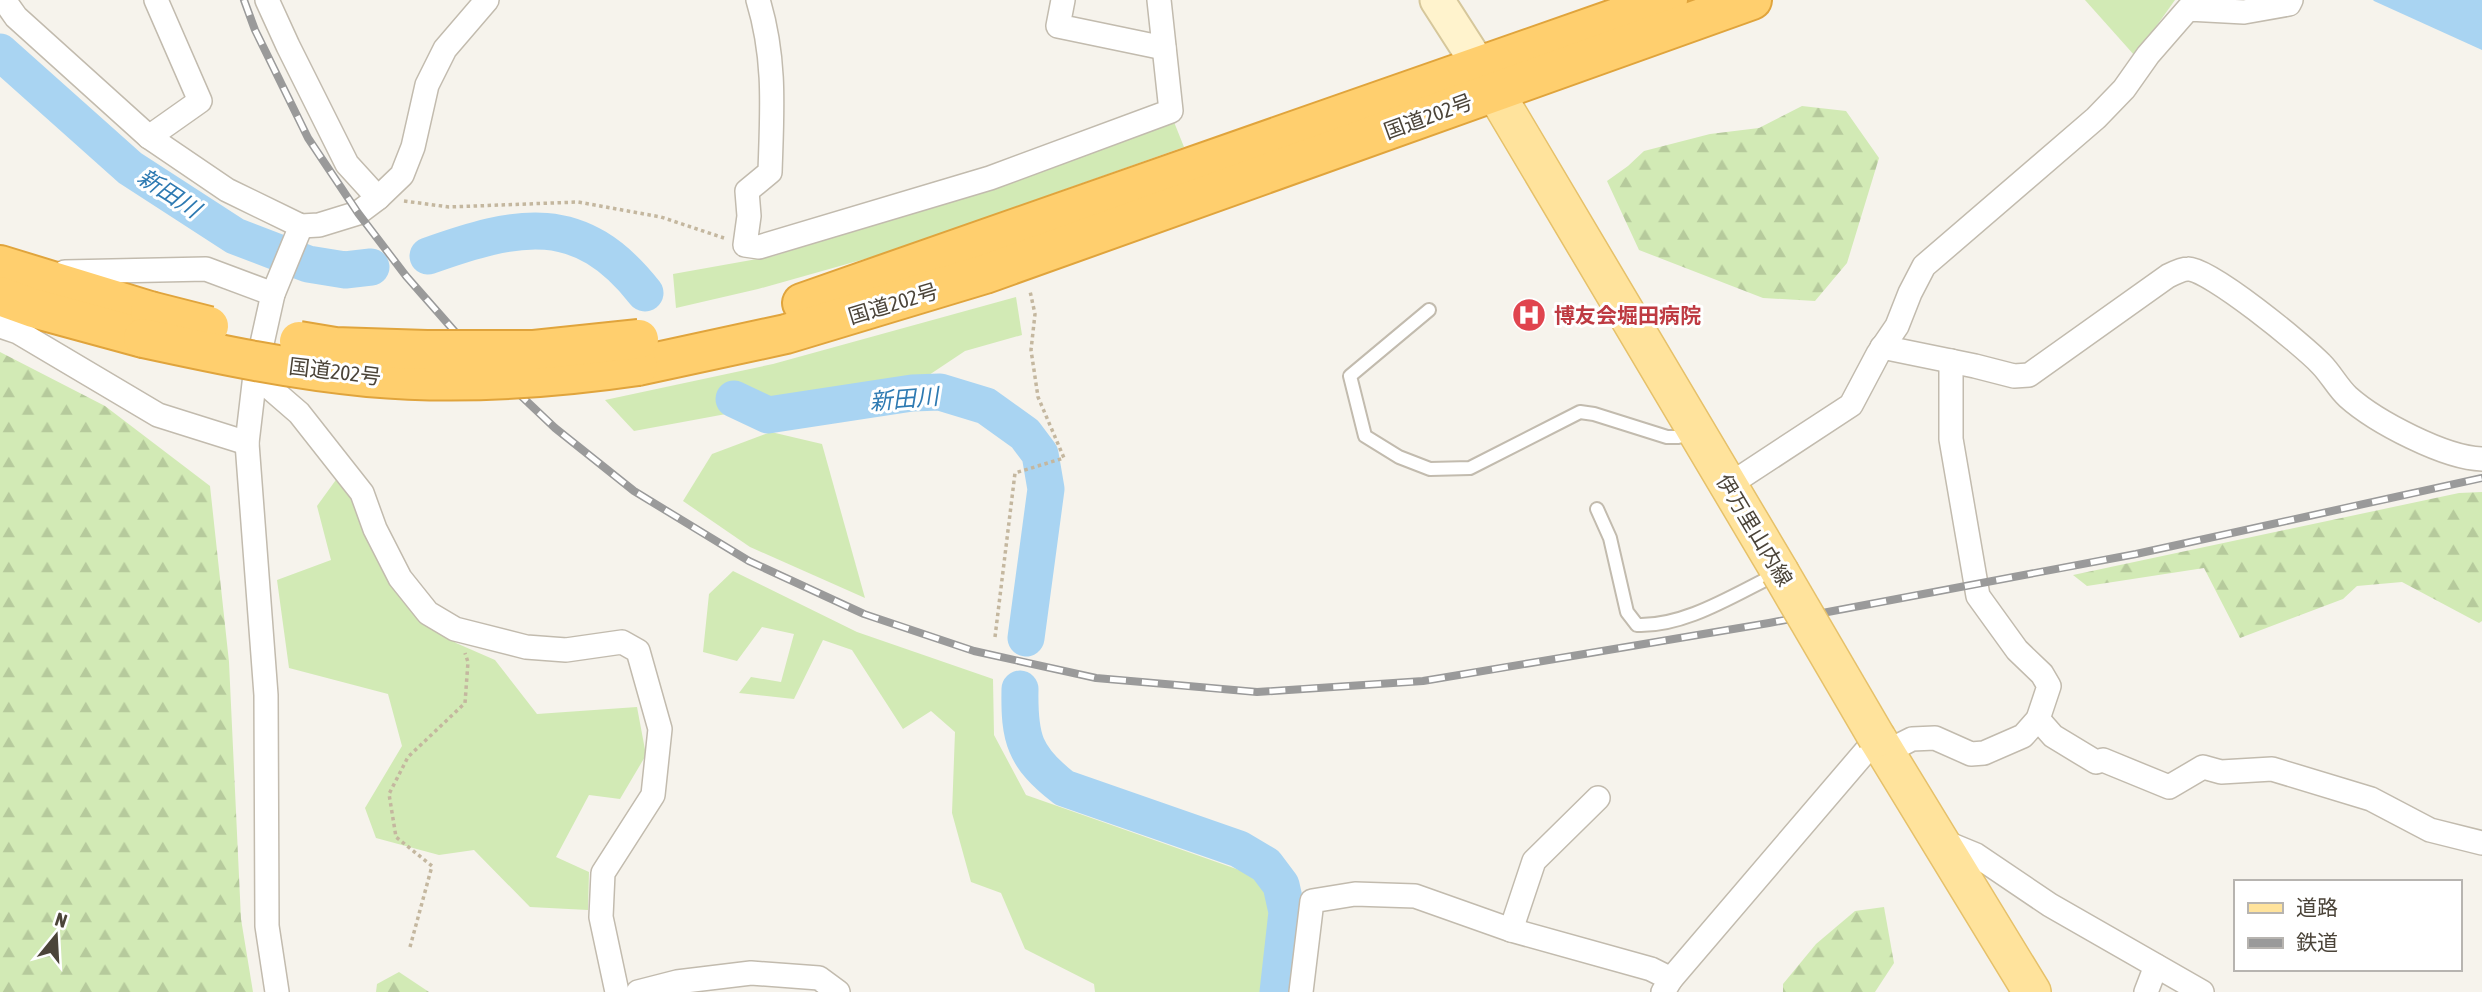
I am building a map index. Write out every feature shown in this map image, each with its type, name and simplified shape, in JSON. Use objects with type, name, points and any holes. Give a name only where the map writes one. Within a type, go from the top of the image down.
[{"type":"highway","name":"国道202号","points":[[1487,80],[1668,0]]},
{"type":"highway","name":"国道202号","points":[[0,265],[22,309],[146,325],[229,330],[335,347],[639,352],[720,324],[820,299],[1487,80],[1752,0]]},
{"type":"main road","name":"伊万里山内線","points":[[1487,80],[1938,840],[2032,992]]},
{"type":"street","points":[[4,0],[16,17],[149,137],[227,190],[301,226],[319,225],[358,213],[402,175],[413,147],[427,85],[445,50],[487,0]]},
{"type":"street","points":[[149,137],[200,101],[156,0]]},
{"type":"street","points":[[267,0],[348,164],[378,198]]},
{"type":"street","points":[[758,0],[765,25],[773,83],[770,172],[747,191],[750,216],[745,245],[759,247],[990,178],[1171,111],[1159,0]]},
{"type":"street","points":[[1063,0],[1058,26],[1164,48]]},
{"type":"street","points":[[1437,0],[1487,80]]},
{"type":"street","points":[[1729,485],[1852,405],[1882,347],[1897,326],[1924,266],[2096,118],[2124,89],[2148,55],[2188,9],[2244,12],[2289,4],[2291,0]]},
{"type":"street","points":[[277,992],[267,926],[266,695],[247,443],[256,375],[276,286],[301,226]]},
{"type":"street","points":[[247,443],[158,415],[22,309],[65,272],[206,269],[276,286]]},
{"type":"street","points":[[1882,347],[2014,376],[2029,375],[2168,276],[2187,269],[2199,271],[2297,342],[2322,365],[2347,396],[2372,414],[2440,449],[2468,458],[2482,459]]},
{"type":"street","points":[[1301,992],[1312,901],[1355,894],[1415,896],[1511,930],[1651,969],[1667,985],[1882,745],[1935,738],[1971,754],[1984,753],[2023,736],[2038,719],[2049,686],[2042,674],[2017,650],[1978,596],[1951,439],[1951,361]]},
{"type":"street","points":[[256,375],[299,413],[362,493],[375,529],[400,578],[428,613],[455,629],[526,647],[566,650],[622,642],[638,651],[660,729],[653,795],[603,873],[600,916],[617,992]]},
{"type":"street","points":[[2038,719],[2053,736],[2096,762],[2103,760],[2169,787],[2203,767],[2221,772],[2272,769],[2371,799],[2430,830],[2482,843]]},
{"type":"street","points":[[1511,930],[1534,861],[1598,798]]},
{"type":"street","points":[[1938,840],[1976,855],[2049,905],[2202,992]]},
{"type":"street","points":[[2147,992],[2157,966]]},
{"type":"street","points":[[638,992],[677,982],[751,973],[819,978],[838,992]]},
{"type":"lane","points":[[1429,310],[1350,376],[1365,436],[1399,457],[1437,470],[1470,468],[1580,412],[1667,437],[1696,432]]},
{"type":"lane","points":[[1597,509],[1610,538],[1627,612],[1637,625],[1654,626],[1680,620],[1780,572]]},
{"type":"path","points":[[378,198],[449,207],[579,202],[661,217],[745,245]]},
{"type":"path","points":[[995,637],[1015,473],[1064,458],[1038,397],[1031,350],[1035,314],[1030,291]]},
{"type":"path","points":[[410,947],[432,866],[396,837],[389,794],[408,757],[465,703],[468,662],[455,629]]},
{"type":"green space","points":[[2085,0],[2175,0],[2135,56]]},
{"type":"green space","points":[[1802,106],[1846,111],[1879,158],[1847,263],[1815,301],[1763,298],[1639,250],[1607,181],[1644,151],[1710,134],[1759,128]]},
{"type":"green space","points":[[1174,122],[1184,147],[886,253],[758,289],[676,308],[673,274],[774,256]]},
{"type":"green space","points":[[1016,297],[1022,335],[965,351],[926,377],[634,431],[605,400],[773,364]]},
{"type":"green space","points":[[0,352],[105,406],[210,486],[229,662],[241,919],[253,992],[0,992]]},
{"type":"green space","points":[[771,432],[822,444],[865,598],[750,547],[683,501],[712,454]]},
{"type":"green space","points":[[338,477],[361,513],[401,599],[456,643],[495,660],[537,714],[637,707],[646,755],[620,799],[589,795],[556,857],[589,872],[588,910],[530,907],[474,850],[439,855],[376,838],[365,808],[402,746],[388,694],[289,668],[277,580],[331,560],[317,506]]},
{"type":"green space","points":[[2482,492],[2482,621],[2479,623],[2402,582],[2357,586],[2343,599],[2240,638],[2204,568],[2087,586],[2073,575],[2459,493]]},
{"type":"green space","points":[[733,571],[857,632],[993,679],[994,735],[1026,795],[1245,872],[1264,887],[1276,917],[1264,992],[1095,992],[1094,984],[1025,949],[1001,893],[971,882],[952,813],[955,732],[931,711],[903,729],[852,650],[823,640],[794,699],[739,693],[751,677],[781,682],[794,634],[762,627],[737,661],[703,652],[709,594]]},
{"type":"green space","points":[[1884,907],[1894,963],[1875,992],[1783,992],[1783,984],[1816,944],[1855,911]]},
{"type":"green space","points":[[399,972],[429,992],[376,992],[377,984]]},
{"type":"water","points":[[2482,0],[2482,50],[2374,1]]},
{"type":"waterway","name":"新田川","points":[[0,52],[130,168],[235,236],[308,264],[345,270],[371,267]]},
{"type":"waterway","name":"新田川","points":[[428,256],[491,237],[546,231],[572,236],[596,248],[621,266],[645,293]]},
{"type":"waterway","name":"新田川","points":[[734,399],[768,415],[912,393],[940,392],[986,406],[1025,434],[1040,454],[1046,489],[1026,638]]},
{"type":"waterway","name":"新田川","points":[[1020,689],[1021,721],[1027,745],[1040,766],[1064,788],[1239,849],[1266,865],[1281,885],[1287,912],[1278,992]]},
{"type":"railway","points":[[244,0],[255,30],[308,138],[358,213],[406,276],[464,342],[555,428],[634,491],[749,561],[864,614],[974,651],[1096,678],[1257,692],[1423,681],[1769,623],[2136,554],[2482,478]]},
{"type":"place","name":"博友会堀田病院","points":[[1529,315]]}]
